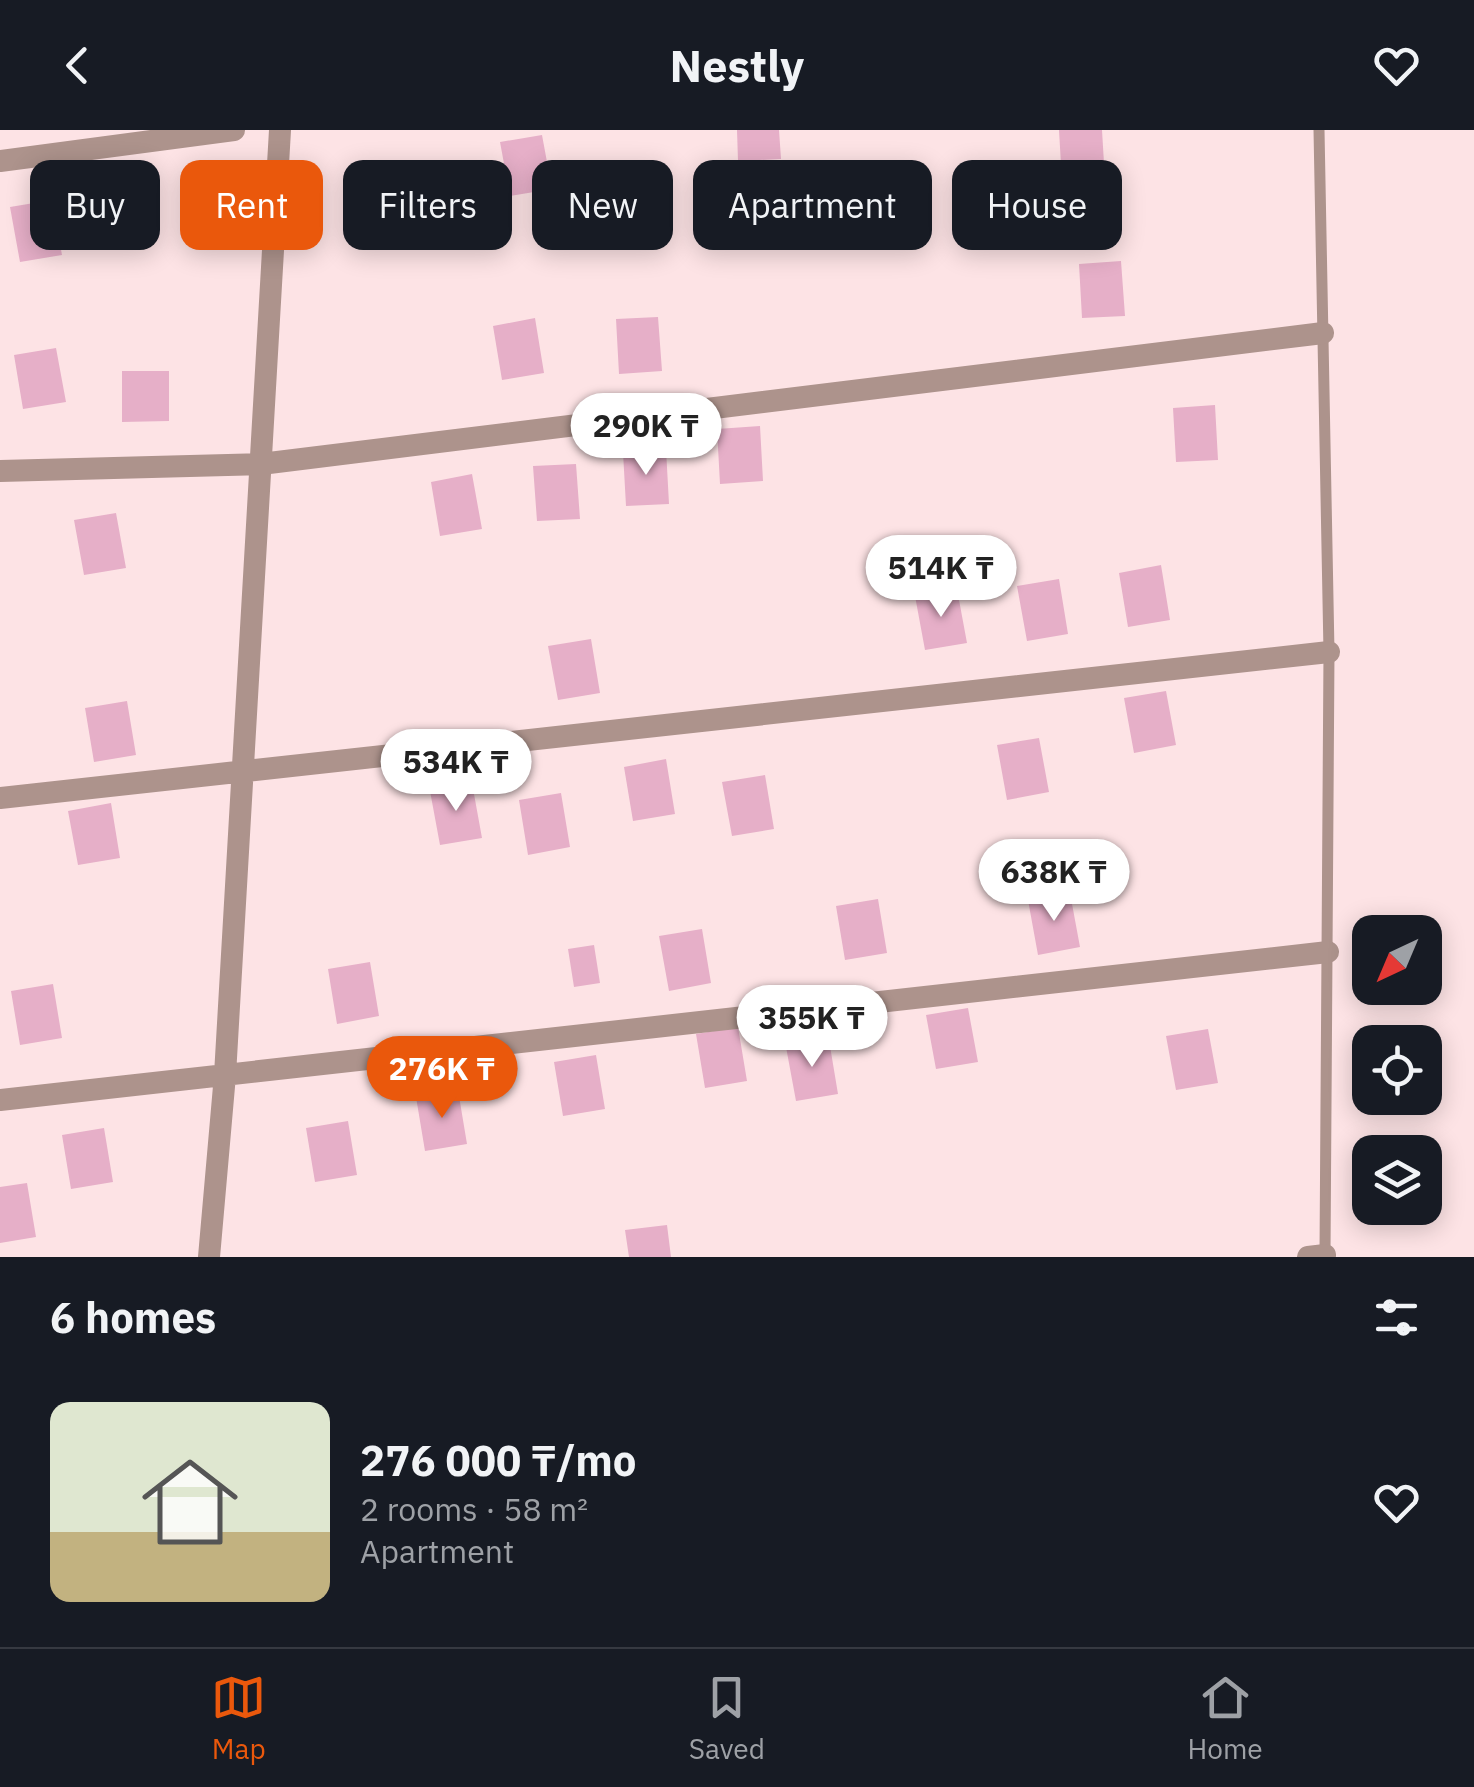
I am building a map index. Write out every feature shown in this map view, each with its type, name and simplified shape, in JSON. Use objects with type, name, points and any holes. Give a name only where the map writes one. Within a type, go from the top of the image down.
[{"type":"street","points":[[0,162],[234,130]]},
{"type":"street","points":[[209,1257],[225,1075],[280,130]]},
{"type":"street","points":[[0,471],[261,464],[1323,334]]},
{"type":"street","points":[[0,798],[1329,652]]},
{"type":"street","points":[[0,1100],[1328,952]]},
{"type":"lane","points":[[1319,130],[1329,652],[1328,952],[1320,1256]]},
{"type":"building","points":[[737,130],[779,130],[781,159],[738,160]]},
{"type":"building","points":[[1059,130],[1102,130],[1104,160],[1061,160]]},
{"type":"building","points":[[542,135],[547,160],[532,160],[532,192],[512,196],[512,160],[503,160],[500,142]]},
{"type":"building","points":[[30,204],[30,250],[61,250],[62,255],[20,262],[10,207]]},
{"type":"building","points":[[1121,261],[1125,316],[1082,318],[1079,264]]},
{"type":"building","points":[[658,317],[662,371],[619,374],[616,319]]},
{"type":"building","points":[[535,318],[544,373],[502,380],[493,326]]},
{"type":"building","points":[[56,348],[66,402],[23,409],[14,355]]},
{"type":"building","points":[[122,371],[169,371],[169,421],[122,422]]},
{"type":"building","points":[[1215,405],[1218,460],[1176,462],[1173,408]]},
{"type":"building","points":[[760,426],[763,481],[720,484],[717,429]]},
{"type":"building","points":[[666,449],[669,504],[626,506],[623,452]]},
{"type":"building","points":[[576,464],[580,519],[537,521],[533,466]]},
{"type":"building","points":[[472,474],[482,529],[440,536],[431,482]]},
{"type":"building","points":[[116,513],[126,568],[84,575],[74,520]]},
{"type":"building","points":[[1161,565],[1170,620],[1128,627],[1119,573]]},
{"type":"building","points":[[1059,579],[1068,634],[1027,641],[1017,586]]},
{"type":"building","points":[[957,589],[967,643],[925,650],[915,596]]},
{"type":"building","points":[[591,639],[600,693],[558,700],[548,646]]},
{"type":"building","points":[[1166,691],[1176,745],[1134,753],[1124,698]]},
{"type":"building","points":[[127,701],[136,755],[94,762],[85,708]]},
{"type":"building","points":[[1039,738],[1049,792],[1007,800],[997,745]]},
{"type":"building","points":[[666,759],[675,814],[633,821],[624,767]]},
{"type":"building","points":[[765,775],[774,829],[732,836],[722,782]]},
{"type":"building","points":[[472,783],[482,838],[440,845],[430,791]]},
{"type":"building","points":[[561,793],[570,847],[528,855],[519,800]]},
{"type":"building","points":[[111,803],[120,858],[78,865],[68,811]]},
{"type":"building","points":[[1070,893],[1080,947],[1038,955],[1028,900]]},
{"type":"building","points":[[878,899],[887,953],[845,960],[836,906]]},
{"type":"building","points":[[702,929],[711,983],[669,991],[659,936]]},
{"type":"building","points":[[594,945],[600,983],[574,987],[568,949]]},
{"type":"building","points":[[370,962],[379,1016],[337,1024],[328,969]]},
{"type":"building","points":[[53,984],[62,1038],[20,1045],[11,991]]},
{"type":"building","points":[[968,1008],[978,1062],[936,1069],[926,1015]]},
{"type":"building","points":[[738,1027],[747,1081],[705,1088],[696,1034]]},
{"type":"building","points":[[1208,1029],[1218,1083],[1176,1090],[1166,1036]]},
{"type":"building","points":[[829,1040],[838,1094],[796,1101],[786,1047]]},
{"type":"building","points":[[596,1055],[605,1109],[563,1116],[554,1062]]},
{"type":"building","points":[[458,1090],[467,1144],[425,1151],[416,1097]]},
{"type":"building","points":[[348,1121],[357,1175],[315,1182],[306,1128]]},
{"type":"building","points":[[104,1128],[113,1182],[71,1189],[62,1135]]},
{"type":"building","points":[[27,1183],[36,1237],[0,1243],[0,1187]]},
{"type":"building","points":[[667,1225],[671,1257],[629,1257],[625,1230]]}]
